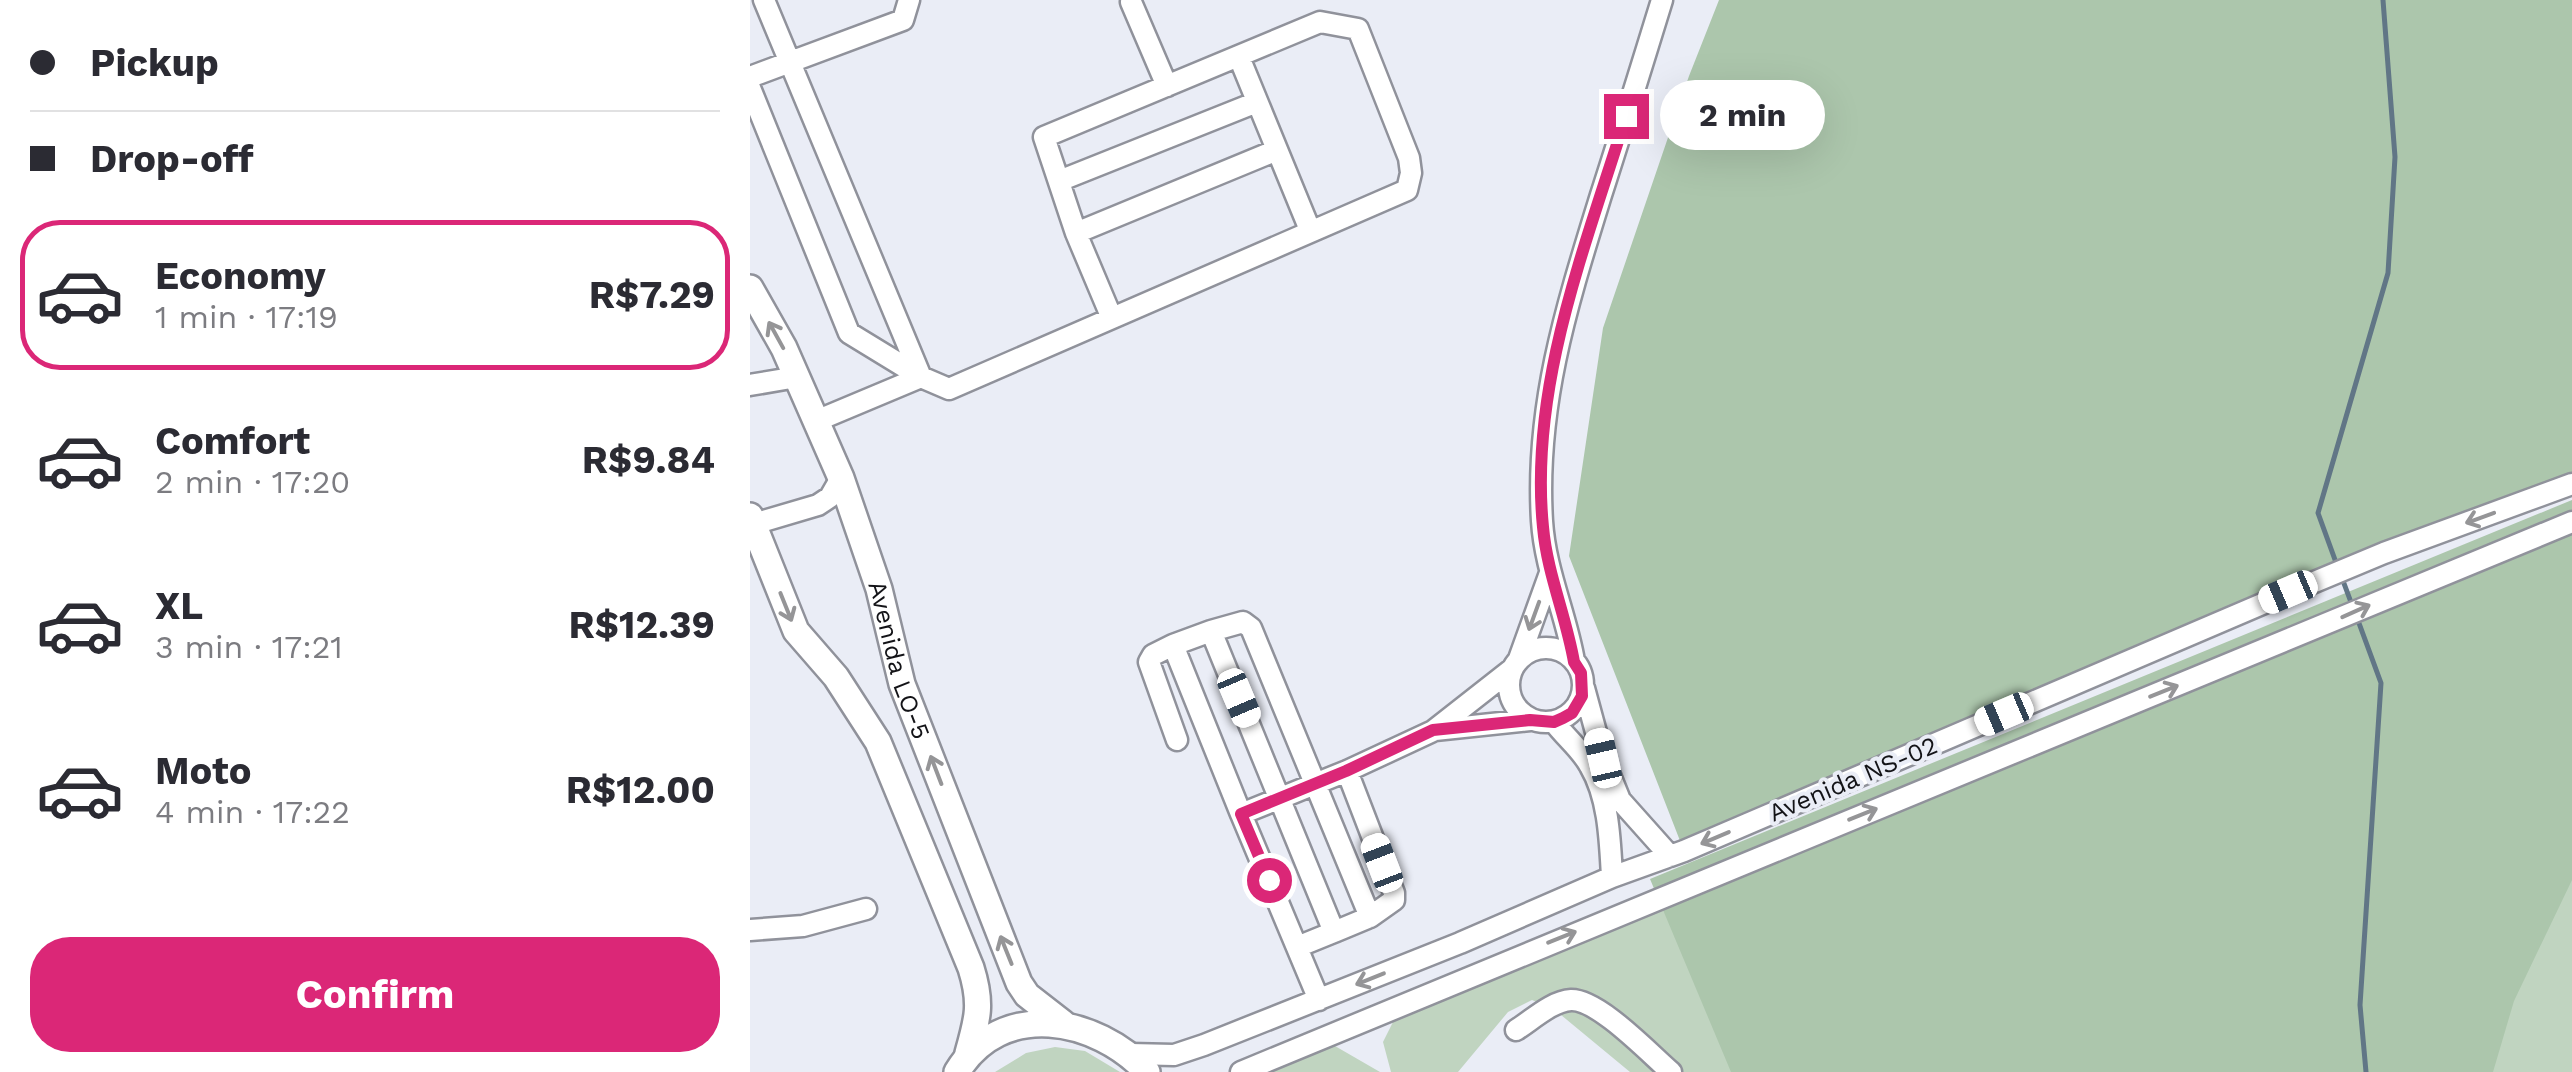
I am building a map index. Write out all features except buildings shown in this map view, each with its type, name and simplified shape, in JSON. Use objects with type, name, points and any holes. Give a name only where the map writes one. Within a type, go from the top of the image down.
[{"type":"main road","name":"Avenida LO-5","points":[[750,288],[797,377],[841,478],[879,589],[902,684],[1004,948],[1027,994],[1062,1022]]},
{"type":"main road","name":"Avenida LO-5","points":[[751,522],[796,632],[836,677],[878,742],[971,968],[980,1012],[962,1062]]},
{"type":"main road","points":[[962,1062],[1014,1027],[1062,1022],[1107,1040],[1138,1063]]},
{"type":"street","points":[[764,0],[921,376]]},
{"type":"street","points":[[750,78],[903,20],[909,0]]},
{"type":"street","points":[[1662,0],[1560,326],[1545,417],[1541,479],[1542,526],[1550,574],[1603,758],[1620,800],[1670,856]]},
{"type":"street","points":[[1131,2],[1168,86]]},
{"type":"street","points":[[750,88],[849,333],[949,389],[1407,190],[1412,174],[1409,158],[1358,29],[1320,22],[1044,137],[1076,233],[1111,316]]},
{"type":"street","points":[[1238,57],[1310,230]]},
{"type":"street","points":[[1060,181],[1257,102]]},
{"type":"street","points":[[1076,233],[1277,150]]},
{"type":"street","points":[[816,421],[921,376]]},
{"type":"street","points":[[750,385],[797,377]]},
{"type":"street","points":[[751,522],[818,505],[830,498],[841,478]]},
{"type":"street","name":"Avenida NS-02","points":[[1138,1063],[1174,1055],[1319,1000],[1670,856],[2288,592],[2572,484]]},
{"type":"street","name":"Avenida NS-02","points":[[1241,1072],[2572,522]]},
{"type":"street","points":[[1530,720],[1520,713],[1509,692],[1550,574]]},
{"type":"street","points":[[1177,740],[1150,662],[1153,655],[1234,622],[1243,622],[1251,628],[1370,917]]},
{"type":"street","points":[[1211,631],[1334,932]]},
{"type":"street","points":[[1173,645],[1319,1000]]},
{"type":"street","points":[[1241,814],[1433,730],[1532,650],[1562,652],[1574,662]]},
{"type":"street","points":[[1433,730],[1530,720],[1554,722],[1572,713],[1583,686]]},
{"type":"street","points":[[1554,722],[1588,762],[1599,786],[1612,877]]},
{"type":"street","points":[[1297,947],[1370,917],[1394,900],[1346,771]]},
{"type":"street","points":[[750,930],[803,926],[866,909]]},
{"type":"street","points":[[1516,1030],[1558,1003],[1589,1003],[1672,1072]]},
{"type":"green space","points":[[1719,0],[2572,0],[2572,484],[1684,851],[1569,556],[1603,328]]},
{"type":"green space","points":[[2572,500],[2572,880],[2514,1001],[2493,1072],[1731,1072],[1650,879]]},
{"type":"green space","points":[[2572,873],[2572,1072],[2478,1072]]},
{"type":"green space","points":[[1671,900],[1743,1072],[1630,1072],[1555,1010],[1532,1000],[1508,1012],[1458,1072],[1391,1072],[1383,1042],[1398,1012]]},
{"type":"green space","points":[[1335,1046],[1380,1072],[1250,1072],[1310,1047]]},
{"type":"green space","points":[[1055,1047],[1085,1051],[1120,1072],[995,1072],[1026,1053]]},
{"type":"waterway","points":[[2338,568],[2318,513],[2388,273],[2395,157],[2383,0]]},
{"type":"waterway","points":[[2342,578],[2352,605]]},
{"type":"waterway","points":[[2356,615],[2381,683],[2360,1005],[2366,1072]]},
{"type":"route","points":[[1269,880],[1241,814],[1433,730],[1530,720],[1554,722],[1572,713],[1578,705],[1583,686],[1581,673],[1574,662],[1550,574],[1542,526],[1545,417],[1560,326],[1626,116]]}]
